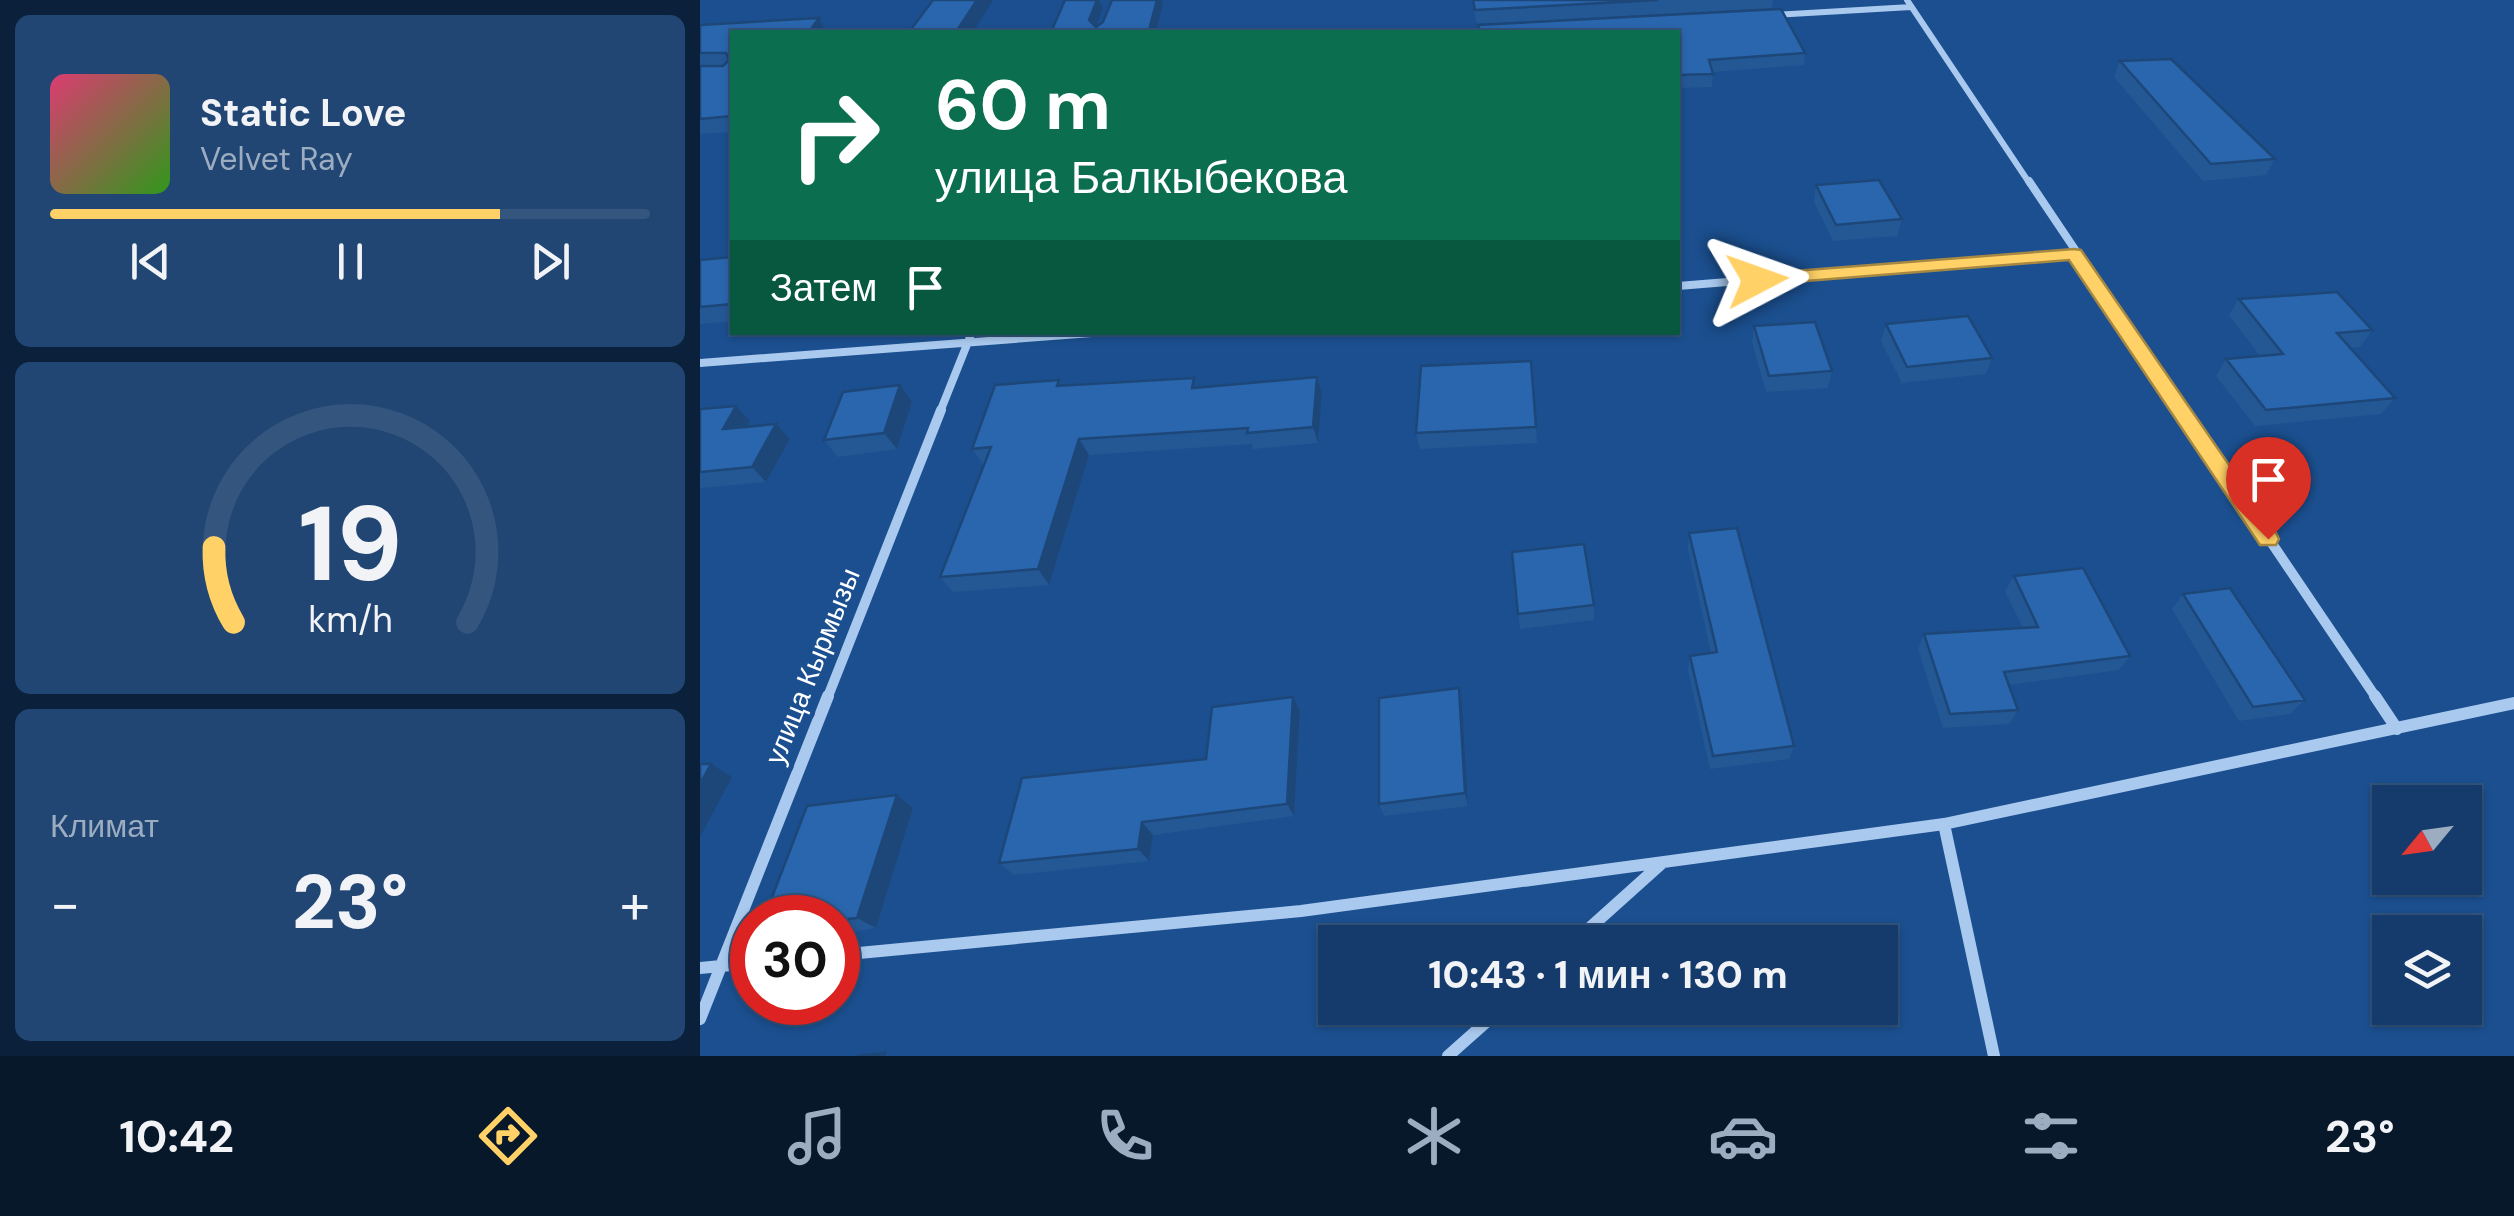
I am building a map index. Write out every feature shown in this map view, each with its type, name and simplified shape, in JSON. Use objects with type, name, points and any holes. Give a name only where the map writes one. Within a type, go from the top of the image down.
[{"type":"street","points":[[1754,16],[1909,3],[2074,254],[2397,729]]},
{"type":"street","points":[[1680,286],[2074,254]]},
{"type":"street","points":[[700,363],[1037,335]]},
{"type":"street","name":"улица Кырмызы","points":[[700,1018],[969,338]]},
{"type":"street","points":[[860,953],[1301,911],[1944,824],[2514,703]]},
{"type":"street","points":[[1944,824],[1994,1056]]},
{"type":"street","points":[[1593,925],[1662,862]]},
{"type":"street","points":[[700,968],[730,965]]},
{"type":"street","points":[[1448,1056],[1483,1025]]},
{"type":"building","points":[[933,0],[977,0],[957,30],[910,30]]},
{"type":"building","points":[[1065,0],[1097,0],[1089,20],[1096,27],[1103,22],[1112,0],[1157,0],[1149,30],[1052,30]]},
{"type":"building","points":[[1473,0],[1658,0],[1475,10]]},
{"type":"building","points":[[1781,9],[1805,53],[1709,60],[1713,74],[1680,75],[1680,30],[1479,30],[1478,25]]},
{"type":"building","points":[[819,18],[810,30],[730,30],[730,116],[700,119],[700,66],[723,66],[729,60],[726,53],[700,53],[700,25]]},
{"type":"building","points":[[2171,59],[2275,159],[2211,164],[2120,61]]},
{"type":"building","points":[[1879,180],[1902,219],[1836,225],[1816,185]]},
{"type":"building","points":[[730,257],[730,304],[700,307],[700,260]]},
{"type":"building","points":[[2337,292],[2372,330],[2337,333],[2395,398],[2266,410],[2226,359],[2283,354],[2239,299]]},
{"type":"building","points":[[1968,316],[1992,358],[1907,367],[1886,324]]},
{"type":"building","points":[[1815,322],[1832,371],[1769,376],[1754,326]]},
{"type":"building","points":[[1531,361],[1536,427],[1416,433],[1421,366]]},
{"type":"building","points":[[1317,377],[1313,427],[1079,439],[1038,569],[940,577],[991,447],[972,449],[995,385],[1059,380],[1057,386],[1194,378],[1192,388]]},
{"type":"building","points":[[900,385],[884,433],[824,440],[843,392]]},
{"type":"building","points":[[736,406],[723,429],[776,424],[752,467],[700,472],[700,409]]},
{"type":"building","points":[[1737,528],[1794,746],[1713,756],[1690,656],[1717,652],[1689,533]]},
{"type":"building","points":[[1584,544],[1594,605],[1518,614],[1512,552]]},
{"type":"building","points":[[2083,568],[2130,656],[2004,672],[2018,710],[1950,714],[1924,634],[2038,627],[2014,576]]},
{"type":"building","points":[[2230,588],[2305,700],[2253,707],[2183,594]]},
{"type":"building","points":[[1459,688],[1465,793],[1379,804],[1379,698]]},
{"type":"building","points":[[1293,697],[1287,804],[1142,822],[1138,849],[999,863],[1022,778],[1206,759],[1212,707]]},
{"type":"building","points":[[700,764],[711,764],[700,784]]},
{"type":"building","points":[[897,795],[860,909],[860,895],[773,895],[807,806]]},
{"type":"route","points":[[1757,280],[2074,254],[2268,539]]}]
